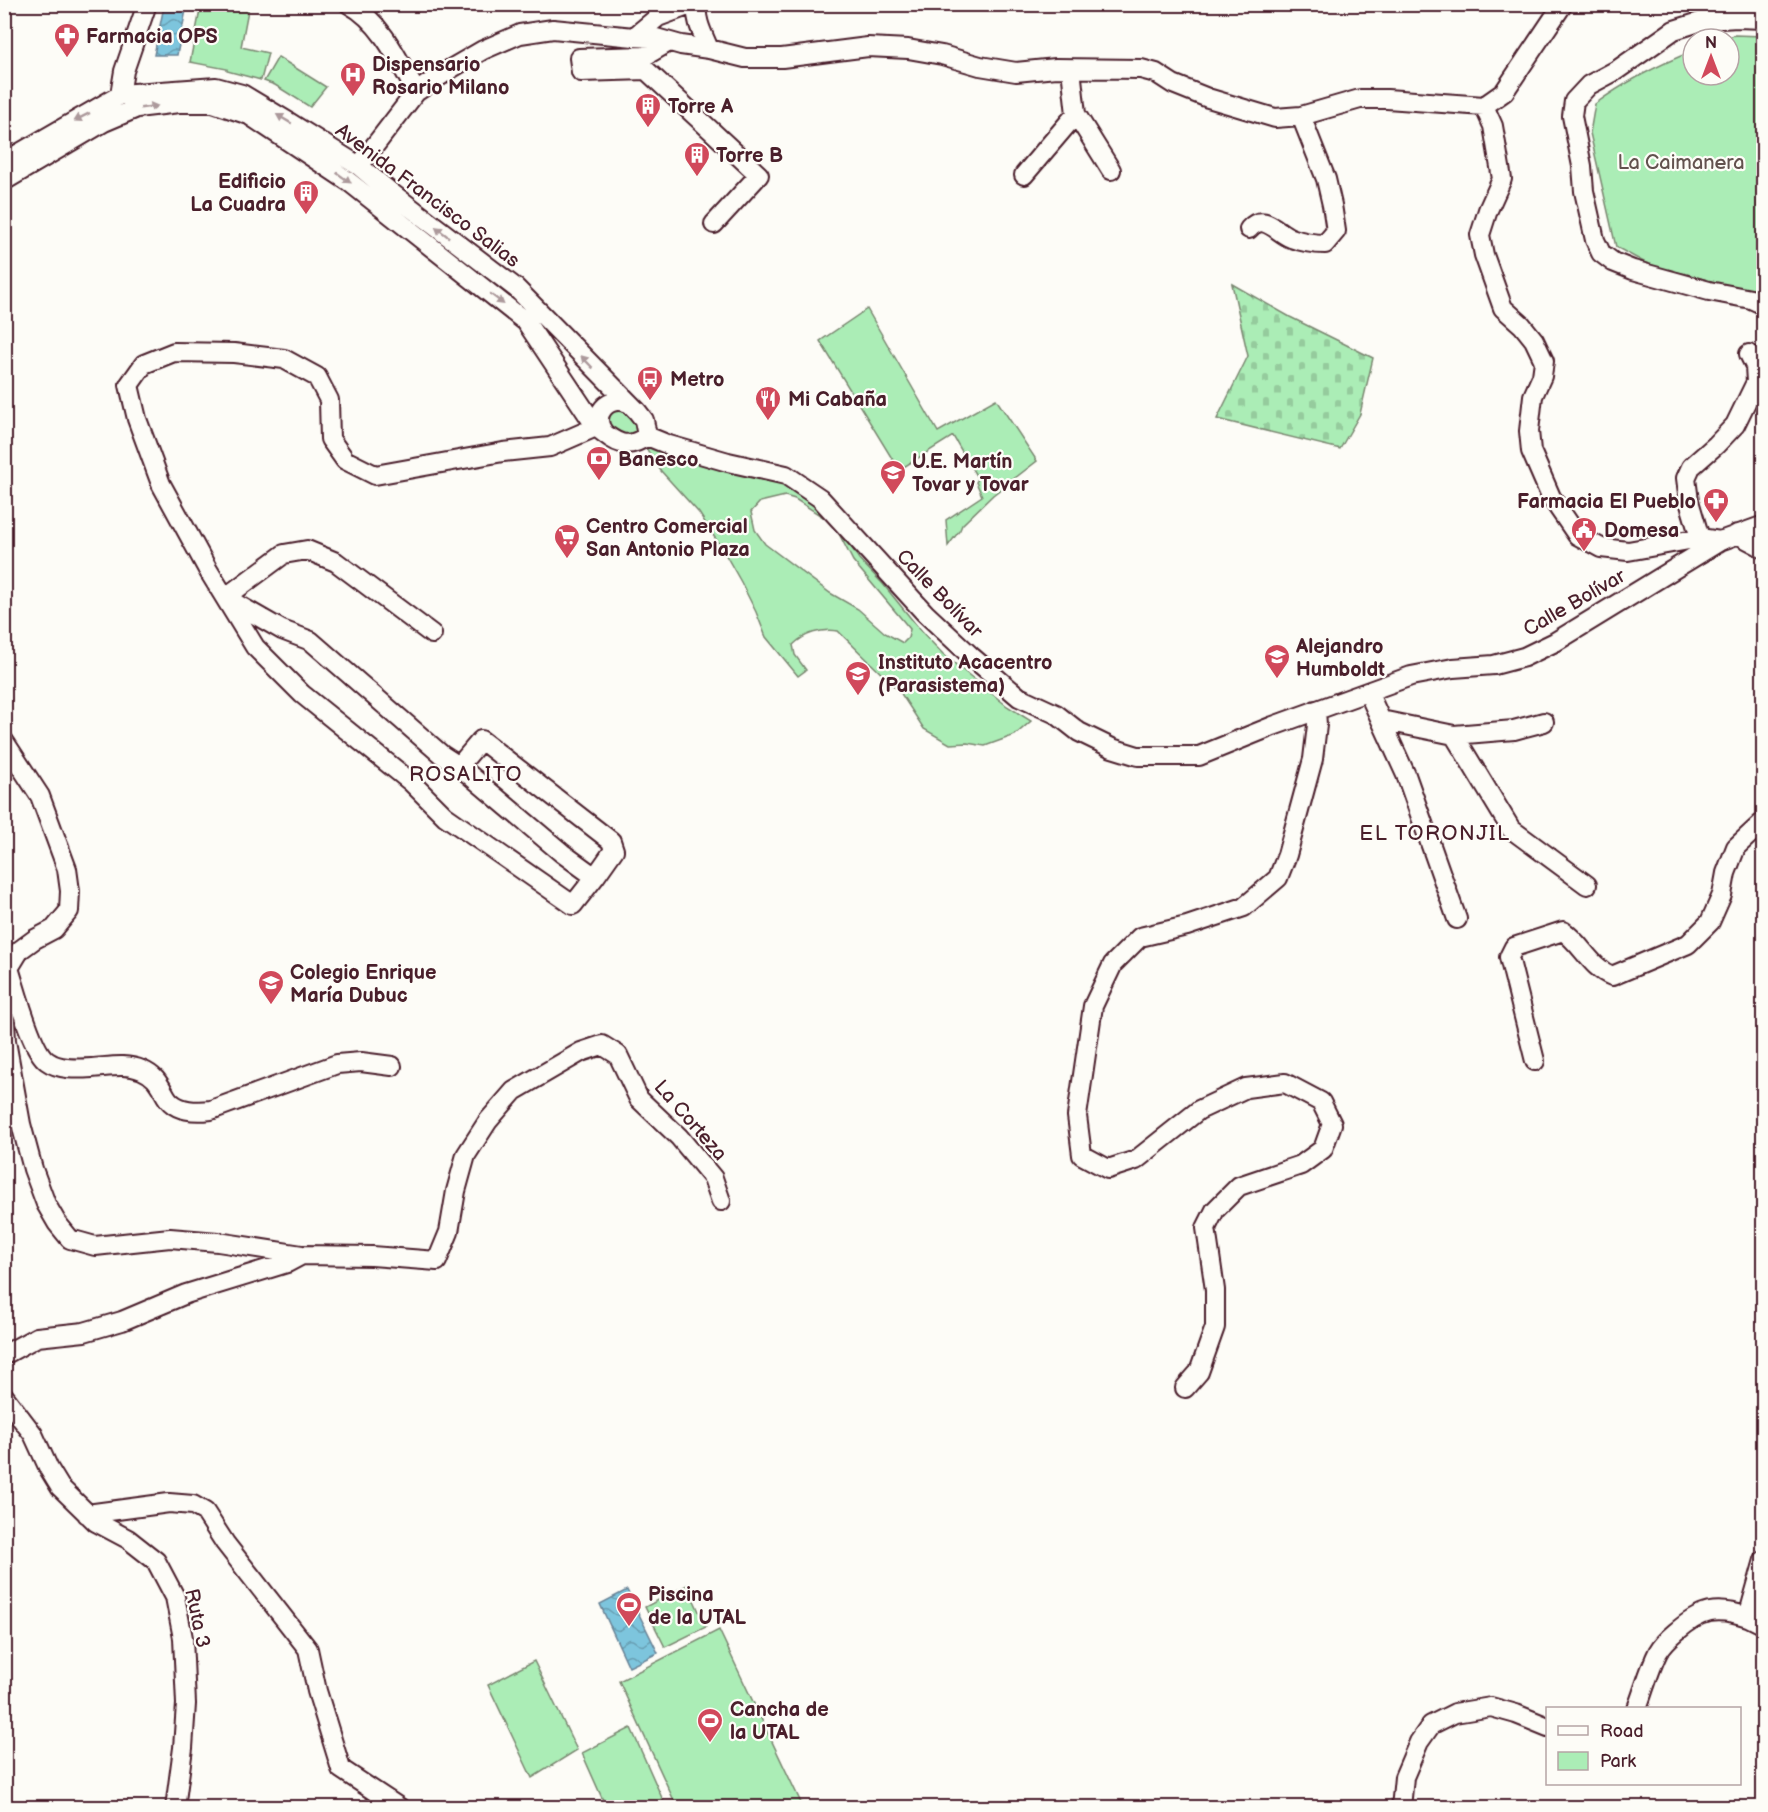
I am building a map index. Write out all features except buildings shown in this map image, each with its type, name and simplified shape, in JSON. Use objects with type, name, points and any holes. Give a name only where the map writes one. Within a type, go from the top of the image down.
[{"type":"street","points":[[120,95],[124,71],[147,4]]},
{"type":"street","points":[[349,4],[360,10],[382,35],[416,92]]},
{"type":"street","points":[[634,37],[658,17],[695,4],[698,22],[709,49]]},
{"type":"street","points":[[359,166],[416,92],[483,50],[520,34],[553,29],[656,38],[745,58],[782,58],[868,47],[898,48],[942,55],[980,66],[1016,72],[1141,69],[1156,73],[1173,84],[1208,98],[1275,118],[1301,116],[1360,99],[1484,106],[1504,92],[1563,4]]},
{"type":"street","points":[[1764,19],[1706,20],[1674,30],[1617,70],[1589,84],[1574,101],[1572,116],[1582,166],[1584,191],[1595,240],[1601,253],[1614,262],[1633,270],[1709,291],[1751,299],[1764,305]]},
{"type":"street","points":[[669,42],[645,56],[579,58],[581,72],[646,70],[759,175],[714,224]]},
{"type":"street","points":[[1071,69],[1076,114],[1111,170]]},
{"type":"street","name":"Avenida Francisco Salias","points":[[4,162],[120,95],[216,87],[242,94],[359,166],[516,288],[628,403]]},
{"type":"street","name":"Avenida Francisco Salias","points":[[4,181],[104,122],[137,108],[179,103],[213,103],[249,115],[348,181],[526,322],[601,430]]},
{"type":"street","points":[[1484,106],[1493,126],[1502,180],[1488,210],[1480,235],[1484,255],[1503,308],[1534,340],[1544,361],[1542,376],[1533,396],[1529,431],[1531,451],[1551,497],[1577,535],[1601,548],[1628,551],[1700,538],[1729,537],[1758,544],[1764,549]]},
{"type":"street","points":[[1024,175],[1076,114]]},
{"type":"street","points":[[1249,229],[1258,222],[1269,224],[1288,237],[1309,243],[1325,244],[1336,231],[1326,180],[1301,116]]},
{"type":"street","points":[[459,766],[482,740],[611,841],[614,850],[573,905],[445,816],[411,783],[302,693],[255,647],[208,570],[161,484],[137,419],[129,385],[144,364],[174,352],[234,353],[284,359],[317,377],[328,400],[330,439],[345,460],[375,475],[503,452],[550,447],[601,430]]},
{"type":"street","points":[[1700,538],[1689,501],[1686,478],[1691,466],[1735,425],[1756,382],[1755,366],[1749,354]]},
{"type":"street","points":[[616,401],[628,403],[644,420],[646,436],[637,443],[625,445],[601,430],[599,423],[601,411],[605,406],[616,401]]},
{"type":"street","name":"Calle Bolívar","points":[[646,436],[728,462],[786,475],[820,498],[925,613],[1018,697],[1056,714],[1079,732],[1112,748],[1138,756],[1199,756],[1411,676],[1453,668],[1494,665],[1524,657],[1555,642],[1729,537]]},
{"type":"street","points":[[1729,537],[1764,525]]},
{"type":"street","points":[[226,597],[284,554],[307,550],[336,562],[432,634]]},
{"type":"street","points":[[226,597],[282,630],[311,640],[442,755],[459,766],[562,853],[595,877]]},
{"type":"street","points":[[1368,692],[1406,776],[1457,919]]},
{"type":"street","points":[[1185,1388],[1199,1372],[1215,1327],[1215,1290],[1206,1228],[1215,1210],[1239,1186],[1301,1165],[1323,1149],[1332,1124],[1321,1102],[1285,1083],[1246,1088],[1199,1110],[1136,1160],[1108,1169],[1082,1155],[1077,1116],[1094,1006],[1113,964],[1140,937],[1188,926],[1244,907],[1278,878],[1287,855],[1313,759],[1317,725],[1316,711]]},
{"type":"street","points":[[1381,720],[1454,735],[1514,730],[1544,722]]},
{"type":"street","points":[[1454,735],[1511,829],[1587,885]]},
{"type":"street","points":[[4,741],[40,796],[67,869],[70,891],[69,911],[54,929],[20,950],[7,976],[35,1045],[46,1061],[78,1070],[131,1065],[154,1076],[167,1098],[176,1107],[195,1112],[212,1110],[346,1062],[392,1066]]},
{"type":"street","points":[[1535,1061],[1509,957],[1514,947],[1563,931],[1572,937],[1603,972],[1612,976],[1688,944],[1710,922],[1722,895],[1726,873],[1736,848],[1764,821]]},
{"type":"street","points":[[4,1002],[6,1041],[21,1124],[46,1204],[70,1239],[95,1246],[170,1238],[218,1242],[302,1255]]},
{"type":"street","name":"La Corteza","points":[[302,1255],[437,1260],[449,1232],[456,1191],[466,1155],[488,1121],[514,1091],[581,1052],[602,1045],[618,1055],[639,1099],[679,1137],[713,1178],[721,1201]]},
{"type":"street","points":[[4,1355],[37,1337],[84,1332],[122,1321],[186,1294],[287,1263],[302,1255]]},
{"type":"street","name":"Ruta 3","points":[[4,1396],[33,1434],[60,1487],[96,1522],[128,1539],[156,1561],[175,1597],[183,1638],[186,1704],[175,1808]]},
{"type":"street","points":[[87,1514],[169,1503],[193,1505],[204,1512],[225,1543],[308,1648],[317,1690],[341,1768],[399,1808]]},
{"type":"street","points":[[1637,1707],[1659,1650],[1673,1634],[1693,1618],[1709,1611],[1731,1611],[1756,1621],[1764,1560]]},
{"type":"street","points":[[1401,1808],[1404,1777],[1419,1742],[1431,1725],[1455,1713],[1491,1707],[1546,1726]]},
{"type":"green space","points":[[201,5],[249,5],[241,47],[268,53],[261,80],[227,71],[227,69],[190,62]]},
{"type":"green space","name":"La Caimanera","points":[[1741,35],[1763,36],[1763,297],[1687,274],[1653,267],[1616,247],[1590,133],[1595,104],[1630,81],[1680,56],[1681,87],[1741,87]]},
{"type":"green space","points":[[278,57],[326,87],[310,107],[275,85],[264,81]]},
{"type":"green space","points":[[1232,284],[1290,317],[1373,358],[1360,414],[1340,449],[1217,419],[1248,356]]},
{"type":"green space","points":[[867,309],[938,432],[996,399],[1037,461],[993,495],[962,525],[948,546],[946,520],[982,496],[976,482],[978,479],[953,436],[899,470],[820,341]]},
{"type":"green space","points":[[608,408],[632,412],[641,435],[621,440],[603,420]]},
{"type":"green space","points":[[644,445],[771,477],[802,495],[817,506],[826,519],[795,499],[785,496],[760,502],[751,512],[755,530],[765,544],[830,593],[858,609],[885,633],[903,643],[908,638],[910,629],[853,561],[834,524],[859,559],[943,654],[1007,706],[1031,721],[1015,735],[985,746],[967,743],[950,744],[924,729],[900,692],[838,631],[825,630],[813,633],[793,645],[795,655],[806,670],[798,676],[766,637],[741,582],[699,513],[661,471]]},
{"type":"green space","points":[[687,1585],[706,1627],[665,1647],[645,1607]]},
{"type":"green space","name":"Cancha de la UTAL","points":[[719,1630],[803,1807],[677,1807],[619,1681]]},
{"type":"green space","points":[[534,1661],[577,1750],[532,1778],[488,1685]]},
{"type":"green space","points":[[631,1728],[666,1807],[606,1807],[582,1753]]},
{"type":"water","points":[[170,5],[187,5],[177,55],[154,55],[163,11]]},
{"type":"water","name":"Piscina de la UTAL","points":[[627,1590],[658,1653],[629,1667],[600,1604]]},
{"type":"place","name":"Farmacia OPS","points":[[67,59]]},
{"type":"place","name":"Dispensario Rosario Milano","points":[[353,98]]},
{"type":"place","name":"Torre A","points":[[648,129]]},
{"type":"place","name":"Torre B","points":[[697,178]]},
{"type":"place","name":"Edificio La Cuadra","points":[[306,216]]},
{"type":"place","name":"Metro","points":[[650,402]]},
{"type":"place","name":"Mi Cabaña","points":[[768,422]]},
{"type":"place","name":"Banesco","points":[[599,482]]},
{"type":"place","name":"U.E. Martín Tovar y Tovar","points":[[893,496]]},
{"type":"place","name":"Farmacia El Pueblo","points":[[1716,524]]},
{"type":"place","name":"Domesa","points":[[1584,553]]},
{"type":"place","name":"Centro Comercial San Antonio Plaza","points":[[567,560]]},
{"type":"place","name":"Alejandro Humboldt","points":[[1277,680]]},
{"type":"place","name":"Instituto Acacentro (Parasistema)","points":[[858,697]]},
{"type":"place","name":"Colegio Enrique María Dubuc","points":[[271,1006]]},
{"type":"place","name":"Piscina de la UTAL","points":[[629,1628]]},
{"type":"place","name":"Cancha de la UTAL","points":[[710,1744]]},
{"type":"district","name":"ROSALITO","points":[[466,774]]},
{"type":"district","name":"EL TORONJIL","points":[[1435,833]]}]
